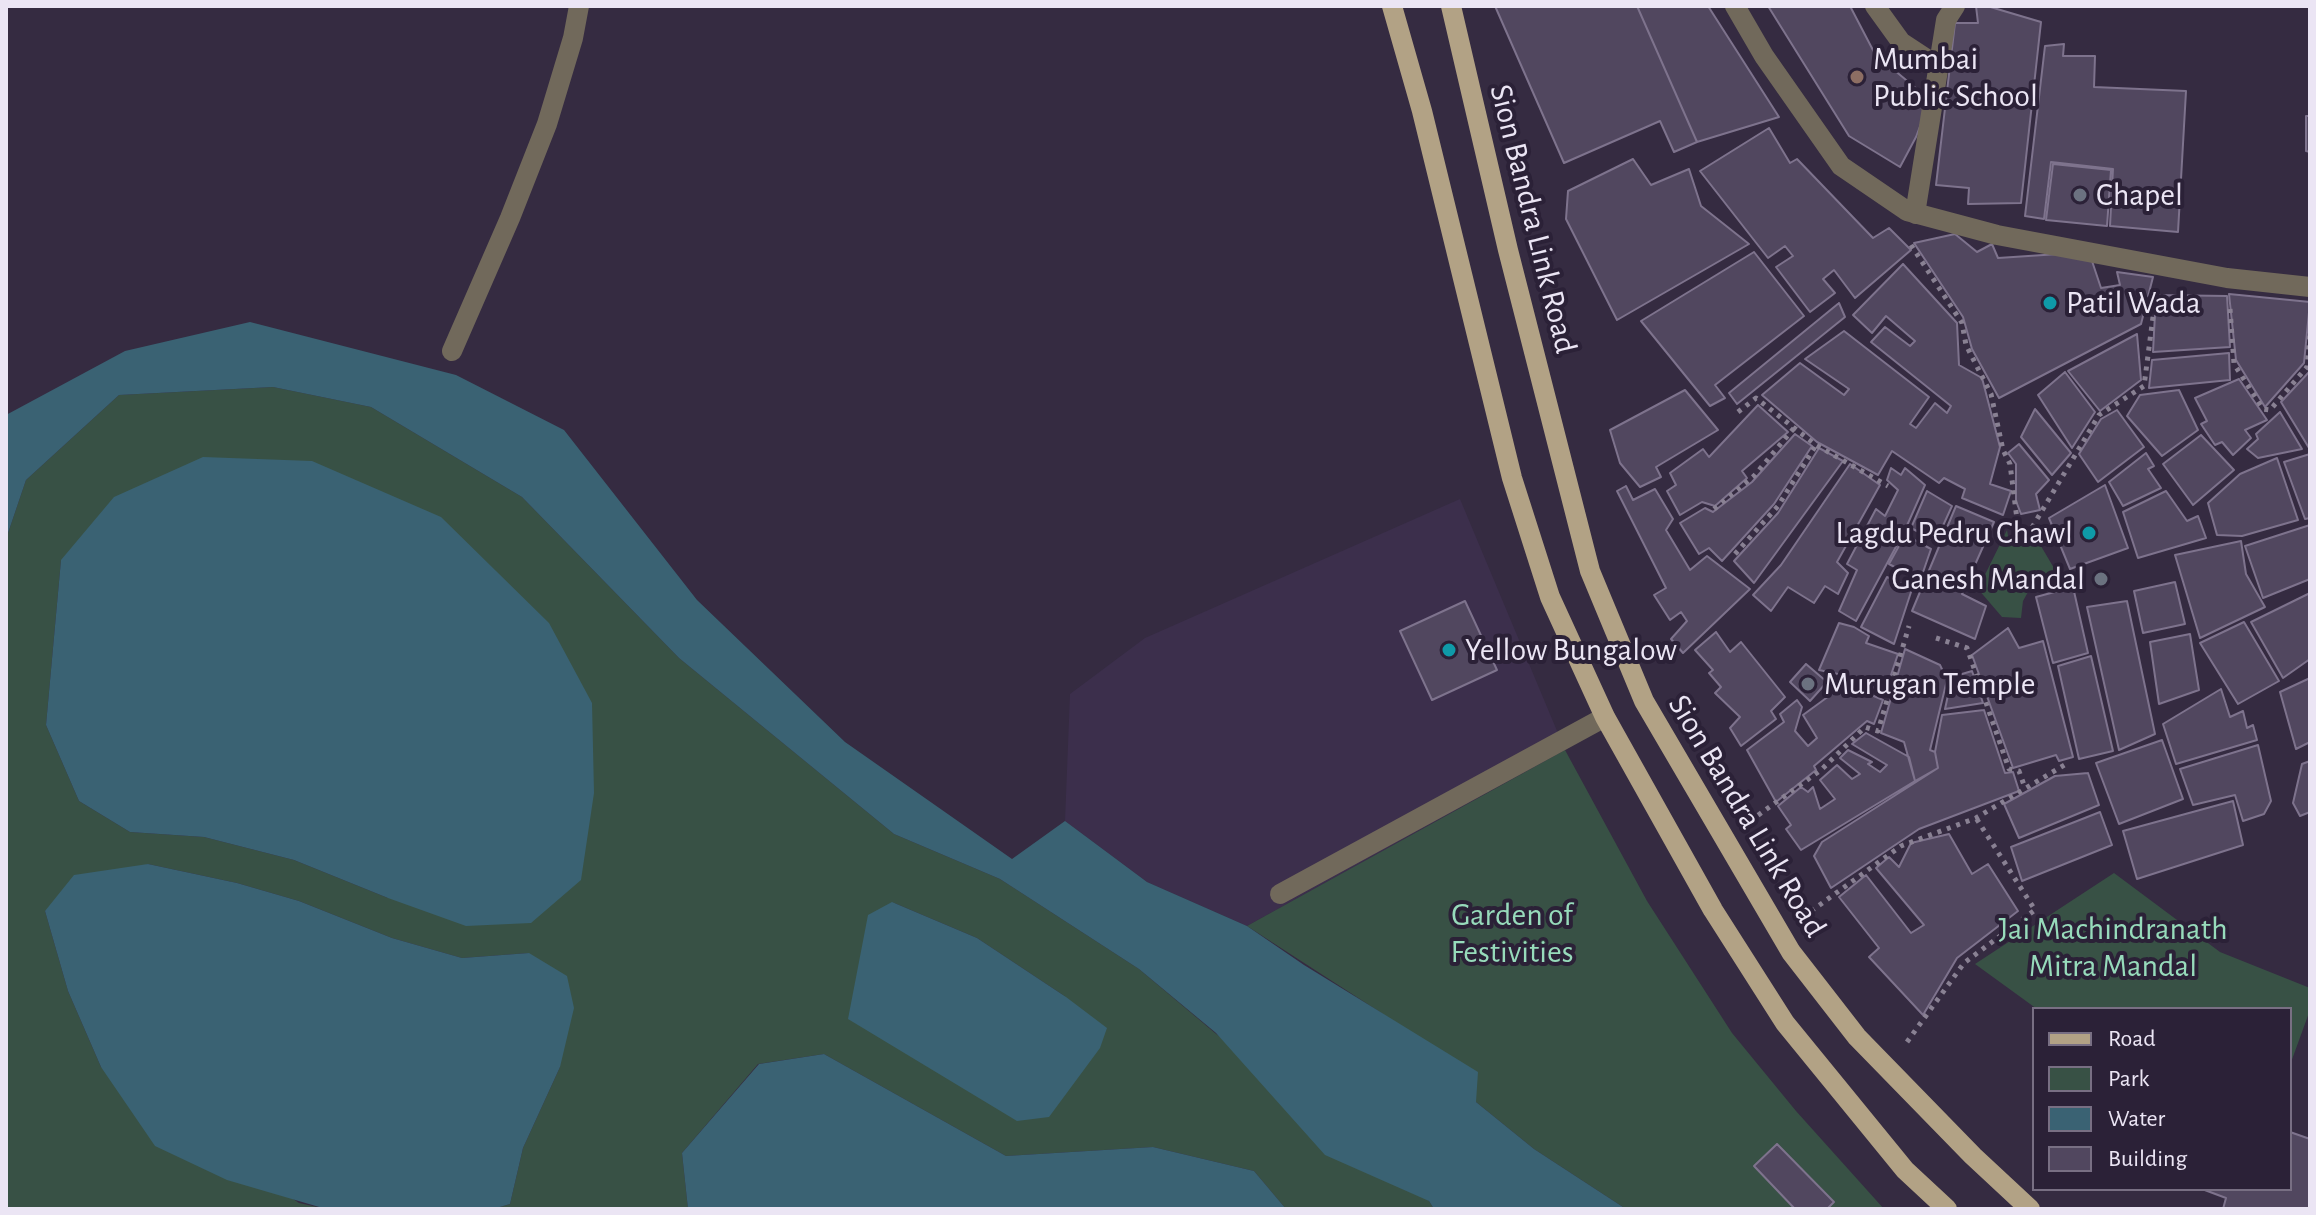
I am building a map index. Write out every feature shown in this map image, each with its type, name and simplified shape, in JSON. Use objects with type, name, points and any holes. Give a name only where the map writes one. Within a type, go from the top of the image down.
[{"type":"main road","points":[[1392,6],[1429,141],[1512,478],[1550,597],[1605,717],[1713,910],[1785,1023],[1905,1170],[1947,1209]]},
{"type":"main road","name":"Sion Bandra Link Road","points":[[1451,6],[1508,250],[1590,571],[1644,701],[1791,952],[1857,1037],[1973,1156],[2030,1209]]},
{"type":"street","points":[[452,351],[547,124],[573,38],[579,6]]},
{"type":"street","points":[[1735,6],[1764,56],[1841,166],[1911,213],[1997,235],[2227,278],[2310,287]]},
{"type":"street","points":[[1875,6],[1901,42],[1939,67]]},
{"type":"street","points":[[1911,213],[1947,11]]},
{"type":"street","points":[[1280,894],[1605,717]]},
{"type":"path","points":[[1911,213],[1912,247],[1962,323],[1966,345],[1991,394],[2003,450],[2010,464],[2018,527]]},
{"type":"path","points":[[2027,536],[2099,415],[2144,386],[2159,264]]},
{"type":"path","points":[[2227,278],[2234,364],[2263,409],[2270,410],[2307,367],[2310,332]]},
{"type":"path","points":[[1738,412],[1756,398],[1816,445],[1888,486]]},
{"type":"path","points":[[1714,509],[1754,476],[1794,428]]},
{"type":"path","points":[[1735,554],[1778,506],[1816,445]]},
{"type":"path","points":[[1739,829],[1821,770],[1865,727],[1878,731],[1909,626]]},
{"type":"path","points":[[1936,638],[1967,648],[2009,769],[2019,771],[2025,788]]},
{"type":"path","points":[[1796,923],[1849,881],[1901,846],[1976,818],[2066,764]]},
{"type":"path","points":[[1905,1045],[1964,963],[2035,910],[1976,818]]},
{"type":"shaded area","points":[[1460,499],[1565,750],[1247,926],[1147,882],[1065,821],[1070,694],[1145,638]]},
{"type":"green space","points":[[273,387],[371,407],[522,497],[679,658],[894,834],[1000,879],[1139,969],[1215,1033],[1429,1201],[1434,1209],[1286,1209],[1254,1171],[1153,1147],[1006,1156],[824,1054],[758,1064],[682,1153],[688,1209],[493,1209],[510,1204],[523,1148],[560,1067],[529,953],[462,958],[392,938],[299,901],[237,883],[148,864],[45,911],[68,991],[101,1067],[299,1203],[326,1209],[6,1209],[6,539],[26,480],[119,395]],"holes":[[[61,560],[388,898],[294,860],[204,837],[130,832],[79,801],[46,725]],[[892,902],[977,938],[1066,997]]]},
{"type":"green space","points":[[2007,530],[2009,541],[2038,541],[2061,580],[2033,583],[2023,601],[2021,618],[2002,617],[1978,589]]},
{"type":"green space","name":"Garden of Festivities","points":[[1565,750],[1647,901],[1732,1033],[1796,1111],[1884,1209],[1626,1209],[1534,1149],[1476,1102],[1383,1014],[1247,926]]},
{"type":"green space","name":"Jai Machindranath Mitra Mandal","points":[[2114,873],[2220,952],[2310,988],[2310,1010],[2292,1060],[2292,1007],[2034,1007],[1975,964]]},
{"type":"water","points":[[250,322],[456,375],[564,430],[697,600],[845,742],[1012,859],[1065,821],[1147,882],[1247,926],[1304,965],[1478,1072],[1476,1102],[1534,1149],[1626,1209],[1434,1209],[1429,1201],[1325,1155],[1216,1033],[1139,969],[1000,879],[894,834],[679,658],[522,497],[371,407],[273,387],[119,395],[26,480],[6,539],[6,415],[125,351]]},
{"type":"water","points":[[203,457],[312,461],[441,517],[549,623],[592,703],[594,793],[581,880],[531,923],[466,926],[294,860],[204,837],[130,832],[79,801],[46,725],[61,560],[114,497]]},
{"type":"water","points":[[148,864],[237,883],[299,901],[392,938],[462,958],[529,953],[567,976],[574,1008],[560,1067],[523,1148],[510,1204],[493,1209],[326,1209],[227,1180],[155,1146],[101,1067],[68,991],[45,911],[74,875]]},
{"type":"water","points":[[892,902],[977,938],[1107,1028],[1100,1048],[1049,1117],[1017,1121],[848,1019],[868,915]]},
{"type":"water","points":[[824,1054],[1006,1156],[1153,1147],[1254,1171],[1286,1209],[688,1209],[682,1153],[759,1064]]},
{"type":"building","points":[[1495,6],[1637,6],[1697,142],[1674,152],[1660,121],[1564,163]]},
{"type":"building","points":[[1637,6],[1708,6],[1779,117],[1697,142]]},
{"type":"building","name":"Mumbai Public School","points":[[1768,6],[1850,6],[1875,54],[1930,100],[1900,167],[1849,136]]},
{"type":"building","points":[[1976,6],[1987,6],[2041,22],[2021,203],[1968,204],[1969,188],[1936,185],[1955,23],[1978,23]]},
{"type":"building","points":[[2064,44],[2063,56],[2095,56],[2094,87],[2186,91],[2178,232],[2110,226],[2113,169],[2051,162],[2044,219],[2025,216],[2045,46]]},
{"type":"building","points":[[2306,116],[2310,116],[2310,152],[2306,151]]},
{"type":"building","points":[[1769,128],[1790,163],[1797,159],[1873,238],[1889,228],[1911,250],[1855,298],[1834,270],[1823,279],[1835,293],[1810,312],[1776,267],[1793,256],[1785,246],[1768,258],[1700,171]]},
{"type":"building","points":[[1633,159],[1651,185],[1689,169],[1701,206],[1749,244],[1617,320],[1566,219],[1568,191]]},
{"type":"building","name":"Chapel","points":[[2053,164],[2111,170],[2107,226],[2046,220]]},
{"type":"building","name":"Patil Wada","points":[[1955,234],[1977,252],[1992,244],[1998,258],[2089,252],[2101,288],[2120,285],[2117,272],[2153,277],[2141,324],[1999,398],[1972,349],[1963,317],[1914,243]]},
{"type":"building","points":[[1754,252],[1804,316],[1715,385],[1725,398],[1710,406],[1641,321]]},
{"type":"building","points":[[1903,264],[1957,323],[1959,365],[1982,378],[2000,447],[1990,484],[2011,491],[2003,515],[1962,498],[1965,489],[1944,478],[1939,483],[1892,451],[1878,475],[1817,442],[1762,395],[1800,363],[1844,395],[1849,389],[1805,359],[1844,331],[1929,397],[1910,424],[1916,428],[1935,403],[1947,413],[1951,406],[1871,342],[1885,327],[1910,346],[1915,341],[1886,316],[1872,333],[1853,315]]},
{"type":"building","points":[[2229,294],[2310,302],[2304,363],[2265,407],[2236,360]]},
{"type":"building","points":[[2156,295],[2227,296],[2230,347],[2153,352]]},
{"type":"building","points":[[1839,303],[1845,317],[1737,404],[1729,393]]},
{"type":"building","points":[[2137,334],[2141,380],[2100,411],[2068,371]]},
{"type":"building","points":[[2229,353],[2230,380],[2149,388],[2152,360]]},
{"type":"building","points":[[2310,371],[2310,448],[2309,448],[2281,402]]},
{"type":"building","points":[[2065,372],[2095,412],[2072,448],[2038,395]]},
{"type":"building","points":[[2239,379],[2267,420],[2245,430],[2251,438],[2233,455],[2222,442],[2215,445],[2201,424],[2207,421],[2195,398]]},
{"type":"building","points":[[1685,390],[1718,430],[1656,467],[1661,477],[1640,487],[1620,463],[1610,430]]},
{"type":"building","points":[[2179,390],[2198,430],[2162,456],[2127,416],[2140,395]]},
{"type":"building","points":[[1758,405],[1788,432],[1742,471],[1747,478],[1715,506],[1702,502],[1680,515],[1667,491],[1676,485],[1670,473],[1703,449],[1709,457]]},
{"type":"building","points":[[2035,409],[2071,453],[2052,475],[2021,437]]},
{"type":"building","points":[[2117,410],[2144,447],[2098,482],[2079,454],[2101,419]]},
{"type":"building","points":[[2280,412],[2302,449],[2258,458],[2247,449],[2258,439],[2256,434]]},
{"type":"building","points":[[1795,434],[1812,446],[1774,504],[1722,561],[1709,548],[1699,554],[1680,523],[1705,508],[1713,512],[1752,482]]},
{"type":"building","points":[[2201,435],[2234,470],[2193,505],[2163,464]]},
{"type":"building","points":[[2019,444],[2049,480],[2036,494],[2040,510],[2021,514],[2016,501],[2016,464],[2008,453]]},
{"type":"building","points":[[1819,448],[1843,461],[1754,583],[1734,561],[1778,513]]},
{"type":"building","points":[[2146,453],[2154,466],[2148,469],[2161,488],[2123,506],[2109,482]]},
{"type":"building","points":[[2310,454],[2310,518],[2305,519],[2284,462]]},
{"type":"building","points":[[2277,458],[2298,520],[2242,536],[2217,535],[2208,503],[2240,474]]},
{"type":"building","points":[[1850,464],[1880,485],[1837,562],[1848,573],[1838,594],[1825,586],[1814,603],[1788,587],[1771,611],[1753,595],[1781,565]]},
{"type":"building","points":[[1891,468],[1901,475],[1905,468],[1925,485],[1905,530],[1856,621],[1839,611],[1857,570],[1847,564],[1876,509],[1885,516],[1898,490],[1887,480]]},
{"type":"building","name":"Lagdu Pedru Chawl","points":[[2105,485],[2128,548],[2070,569],[2049,518]]},
{"type":"building","points":[[1626,486],[1633,500],[1655,489],[1673,519],[1666,530],[1690,570],[1707,556],[1750,589],[1683,653],[1671,639],[1687,621],[1681,612],[1670,620],[1654,595],[1666,588],[1617,491]]},
{"type":"building","points":[[1927,491],[1952,506],[1936,541],[1911,528]]},
{"type":"building","points":[[2166,491],[2187,521],[2198,516],[2206,538],[2138,558],[2123,512]]},
{"type":"building","points":[[1956,506],[1994,522],[1962,594],[1986,606],[1975,639],[1912,611]]},
{"type":"building","points":[[2310,525],[2310,579],[2263,598],[2245,546]]},
{"type":"building","points":[[1905,535],[1931,549],[1920,581],[1889,564]]},
{"type":"building","points":[[2241,541],[2246,574],[2265,607],[2200,638],[2175,555]]},
{"type":"building","points":[[1887,577],[1912,589],[1894,644],[1861,627]]},
{"type":"building","points":[[2175,582],[2185,624],[2143,633],[2134,591]]},
{"type":"building","points":[[2073,587],[2088,653],[2053,663],[2036,597]]},
{"type":"building","points":[[2310,593],[2310,659],[2283,678],[2251,622]]},
{"type":"building","name":"Yellow Bungalow","points":[[1465,601],[1497,670],[1432,700],[1400,631]]},
{"type":"building","points":[[2127,601],[2155,734],[2119,750],[2087,607]]},
{"type":"building","points":[[2244,622],[2279,681],[2238,704],[2200,643]]},
{"type":"building","points":[[1839,623],[1869,636],[1866,643],[1898,654],[1885,693],[1852,677],[1819,670]]},
{"type":"building","points":[[2008,628],[2019,648],[2043,641],[2073,757],[2059,761],[2056,755],[2013,768],[1972,655]]},
{"type":"building","points":[[1716,632],[1730,652],[1741,642],[1785,697],[1771,711],[1776,719],[1741,746],[1730,728],[1740,717],[1715,693],[1721,687],[1709,673],[1713,670],[1695,650]]},
{"type":"building","points":[[2190,634],[2199,690],[2159,704],[2150,642]]},
{"type":"building","points":[[1905,649],[1940,665],[1947,680],[1930,750],[1935,752],[1938,768],[1915,781],[1904,742],[1881,733]]},
{"type":"building","points":[[2091,656],[2113,751],[2079,759],[2058,666]]},
{"type":"building","name":"Murugan Temple","points":[[1806,664],[1827,682],[1810,701],[1790,682]]},
{"type":"building","points":[[1972,671],[1983,703],[1945,709],[1952,677]]},
{"type":"building","points":[[2310,678],[2310,742],[2296,749],[2280,692]]},
{"type":"building","points":[[1837,680],[1883,700],[1874,724],[1867,721],[1814,766],[1816,770],[1776,802],[1747,750],[1784,722],[1780,714],[1797,700],[1802,707],[1795,731],[1808,746],[1817,738],[1803,715],[1829,696]]},
{"type":"building","points":[[2221,689],[2230,717],[2243,711],[2247,728],[2253,725],[2257,740],[2176,764],[2163,724]]},
{"type":"building","points":[[1984,710],[2005,773],[2013,772],[2019,791],[1919,829],[1831,888],[1814,856],[1822,842],[1938,768],[1935,752],[1942,715]]},
{"type":"building","points":[[1866,733],[1909,757],[1915,781],[1801,850],[1786,829],[1791,825],[1778,806],[1801,787],[1808,792],[1813,787],[1820,809],[1835,799],[1820,780],[1837,765],[1852,779],[1860,774],[1840,758],[1848,750],[1872,762],[1868,764],[1880,772],[1887,765],[1852,744]]},
{"type":"building","points":[[2162,740],[2183,799],[2119,824],[2096,763]]},
{"type":"building","points":[[2258,745],[2271,801],[2264,814],[2243,821],[2235,795],[2193,805],[2180,769]]},
{"type":"building","points":[[2310,761],[2310,812],[2300,816],[2293,803],[2302,764]]},
{"type":"building","points":[[2088,773],[2099,805],[2019,838],[2004,804],[2055,776]]},
{"type":"building","points":[[2233,801],[2243,845],[2137,879],[2123,831]]},
{"type":"building","points":[[2100,812],[2112,845],[2022,881],[2011,847]]},
{"type":"building","points":[[1949,834],[1972,874],[1988,864],[2018,911],[1957,958],[1923,1015],[1869,957],[1879,948],[1839,897],[1866,875],[1911,933],[1924,925],[1876,868],[1889,857],[1899,867],[1911,843]]},
{"type":"building","points":[[2292,1133],[2310,1139],[2310,1209],[2223,1209],[2226,1198],[2207,1191],[2292,1191]]},
{"type":"building","points":[[1777,1144],[1834,1202],[1827,1209],[1795,1209],[1754,1166]]},
{"type":"place","name":"Mumbai Public School","points":[[1857,77]]},
{"type":"place","name":"Chapel","points":[[2080,195]]},
{"type":"place","name":"Patil Wada","points":[[2050,303]]},
{"type":"place","name":"Lagdu Pedru Chawl","points":[[2089,533]]},
{"type":"place","name":"Ganesh Mandal","points":[[2101,579]]},
{"type":"place","name":"Yellow Bungalow","points":[[1449,650]]},
{"type":"place","name":"Murugan Temple","points":[[1808,684]]}]
